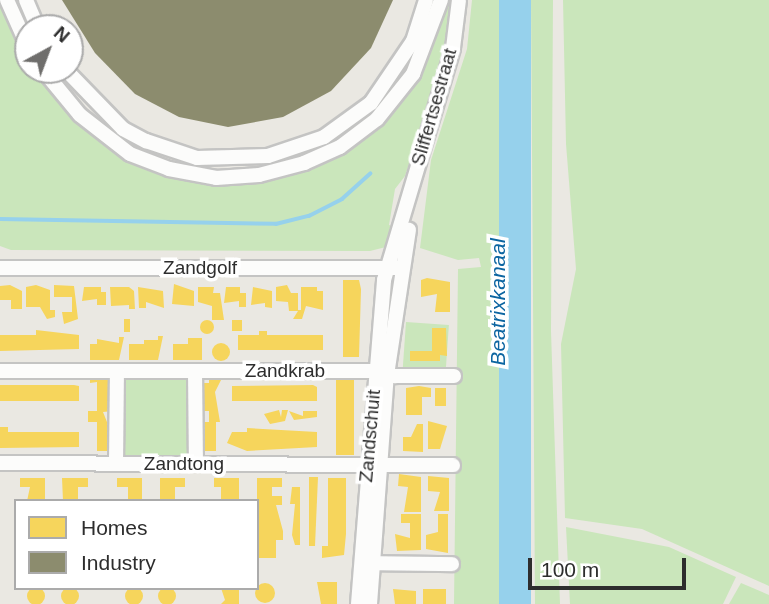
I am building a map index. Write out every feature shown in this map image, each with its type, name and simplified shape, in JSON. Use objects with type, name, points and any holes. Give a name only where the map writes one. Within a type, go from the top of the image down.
[{"type":"street","points":[[80,84],[123,129],[146,141],[197,158],[268,156],[324,137],[371,103],[413,41],[426,0]]},
{"type":"street","points":[[55,84],[80,115],[130,154],[169,169],[216,178],[259,175],[304,163],[340,147],[377,119],[413,75],[441,0]]},
{"type":"street","name":"Sliffertsestraat","points":[[394,268],[409,228],[406,214],[418,154],[453,48],[459,0]]},
{"type":"street","name":"Zandgolf","points":[[0,268],[394,268]]},
{"type":"street","name":"Zandschuit","points":[[370,604],[367,563],[374,464],[381,373],[394,268]]},
{"type":"street","name":"Zandkrab","points":[[0,371],[381,373],[454,376]]},
{"type":"street","points":[[117,371],[117,464]]},
{"type":"street","points":[[195,371],[196,464]]},
{"type":"street","name":"Zandtong","points":[[0,463],[453,465]]},
{"type":"street","points":[[367,563],[452,565]]},
{"type":"street","name":"Zandschuit","points":[[358,604],[367,563]]},
{"type":"green space","points":[[0,0],[14,28],[14,84],[51,84],[128,158],[216,182],[342,149],[417,76],[437,34],[443,0],[455,0],[437,81],[405,176],[395,189],[389,225],[397,228],[390,246],[370,251],[11,250],[0,246]]},
{"type":"green space","points":[[472,0],[499,0],[499,604],[454,604],[458,269],[481,267],[479,258],[458,260],[420,248],[431,160],[467,49]]},
{"type":"green space","points":[[531,0],[553,0],[551,331],[560,604],[535,604]]},
{"type":"green space","points":[[563,0],[769,0],[769,586],[642,529],[565,518],[561,344],[576,269],[566,144]]},
{"type":"green space","points":[[406,322],[449,325],[445,375],[403,372]]},
{"type":"green space","points":[[121,377],[191,378],[190,457],[120,456]]},
{"type":"green space","points":[[566,527],[669,547],[736,577],[723,604],[570,604]]},
{"type":"green space","points":[[741,583],[769,595],[769,604],[729,604]]},
{"type":"water","points":[[499,0],[531,0],[531,604],[499,604]]},
{"type":"building: Homes","points":[[427,278],[450,282],[450,312],[435,312],[437,294],[421,297],[421,280]]},
{"type":"building: Homes","points":[[343,280],[359,280],[361,289],[359,357],[343,357]]},
{"type":"building: Homes","points":[[174,284],[194,291],[194,306],[172,304]]},
{"type":"building: Homes","points":[[10,285],[22,291],[22,309],[11,309],[11,300],[0,300],[0,286]]},
{"type":"building: Homes","points":[[36,285],[50,290],[50,310],[55,310],[55,317],[47,319],[40,307],[26,307],[26,287]]},
{"type":"building: Homes","points":[[54,285],[74,286],[78,319],[64,324],[62,312],[72,312],[72,297],[54,297]]},
{"type":"building: Homes","points":[[287,285],[291,293],[298,293],[298,310],[301,310],[301,287],[317,287],[317,291],[323,291],[323,310],[306,306],[302,319],[293,319],[298,311],[289,311],[288,302],[276,301],[276,287]]},
{"type":"building: Homes","points":[[84,287],[101,287],[101,292],[106,292],[106,305],[97,305],[97,299],[82,301]]},
{"type":"building: Homes","points":[[110,287],[129,287],[134,291],[135,309],[129,309],[129,305],[111,306]]},
{"type":"building: Homes","points":[[138,287],[163,291],[164,308],[146,302],[146,308],[139,308]]},
{"type":"building: Homes","points":[[198,287],[214,287],[213,293],[220,293],[224,320],[212,320],[212,306],[198,302]]},
{"type":"building: Homes","points":[[226,287],[240,287],[240,293],[246,293],[246,307],[239,307],[239,301],[224,303]]},
{"type":"building: Homes","points":[[253,287],[272,291],[272,308],[265,307],[265,303],[251,305]]},
{"type":"building: Homes","points":[[124,319],[130,319],[130,332],[124,332]]},
{"type":"building: Homes","points":[[204,320],[210,320],[214,327],[210,334],[204,334],[200,330],[200,324]]},
{"type":"building: Homes","points":[[232,320],[242,320],[242,331],[232,331]]},
{"type":"building: Homes","points":[[432,328],[446,328],[447,356],[440,355],[440,361],[410,361],[410,351],[432,351]]},
{"type":"building: Homes","points":[[36,330],[79,335],[79,349],[0,351],[0,335],[36,335]]},
{"type":"building: Homes","points":[[259,331],[267,331],[267,335],[323,335],[323,350],[238,350],[238,335],[259,335]]},
{"type":"building: Homes","points":[[158,336],[163,336],[158,360],[129,360],[129,344],[144,344],[144,340],[158,340]]},
{"type":"building: Homes","points":[[119,337],[124,337],[119,360],[90,360],[90,344],[97,344],[97,339],[119,343]]},
{"type":"building: Homes","points":[[188,338],[202,338],[202,360],[173,360],[173,344],[188,344]]},
{"type":"building: Homes","points":[[221,343],[227,346],[230,352],[227,358],[221,361],[215,358],[212,352],[215,346]]},
{"type":"building: Homes","points":[[90,377],[112,377],[113,411],[103,412],[107,422],[113,422],[113,451],[97,451],[97,422],[88,422],[88,411],[97,411],[97,382],[90,383]]},
{"type":"building: Homes","points":[[209,377],[222,378],[215,392],[220,422],[216,422],[216,451],[199,451],[199,422],[209,422],[209,411],[199,411],[199,383],[209,383]]},
{"type":"building: Homes","points":[[336,378],[354,378],[354,455],[336,455]]},
{"type":"building: Homes","points":[[0,385],[79,386],[79,401],[0,401]]},
{"type":"building: Homes","points":[[313,385],[317,387],[317,401],[232,401],[232,386]]},
{"type":"building: Homes","points":[[406,388],[431,388],[431,397],[422,397],[422,415],[406,415]]},
{"type":"building: Homes","points":[[435,388],[446,388],[446,406],[435,406]]},
{"type":"building: Homes","points":[[279,410],[281,417],[282,410],[288,410],[285,421],[270,424],[264,414]]},
{"type":"building: Homes","points":[[289,411],[303,416],[303,411],[317,411],[317,417],[294,420]]},
{"type":"building: Homes","points":[[428,421],[447,426],[440,449],[428,449]]},
{"type":"building: Homes","points":[[417,424],[423,424],[423,452],[403,451],[403,437],[411,437]]},
{"type":"building: Homes","points":[[0,427],[8,427],[8,432],[79,432],[79,447],[0,448]]},
{"type":"building: Homes","points":[[247,428],[317,432],[317,447],[247,451],[227,443],[232,432],[247,432]]},
{"type":"building: Homes","points":[[399,474],[421,477],[421,512],[404,512],[408,487],[398,486]]},
{"type":"building: Homes","points":[[428,476],[449,478],[449,511],[434,511],[440,492],[428,491]]},
{"type":"building: Homes","points":[[309,477],[318,477],[315,546],[309,546]]},
{"type":"building: Homes","points":[[20,478],[45,478],[45,499],[27,499],[30,487],[20,487]]},
{"type":"building: Homes","points":[[62,478],[88,478],[88,487],[78,487],[78,499],[63,499]]},
{"type":"building: Homes","points":[[117,478],[142,478],[142,499],[128,499],[128,487],[117,487]]},
{"type":"building: Homes","points":[[160,478],[185,478],[185,487],[175,487],[175,499],[160,499]]},
{"type":"building: Homes","points":[[214,478],[239,478],[239,499],[221,499],[221,487],[214,487]]},
{"type":"building: Homes","points":[[257,478],[282,478],[282,487],[272,487],[272,496],[282,496],[282,505],[276,505],[283,540],[276,540],[276,558],[259,558]]},
{"type":"building: Homes","points":[[328,478],[346,478],[346,534],[344,555],[322,558],[322,546],[328,546]]},
{"type":"building: Homes","points":[[292,487],[300,487],[300,545],[295,545],[292,535],[295,504],[290,504]]},
{"type":"building: Homes","points":[[401,514],[421,514],[421,550],[397,551],[395,534],[410,538],[410,523],[401,523]]},
{"type":"building: Homes","points":[[438,514],[448,514],[448,553],[426,549],[426,535],[438,532]]},
{"type":"building: Homes","points":[[317,582],[337,582],[337,604],[321,604]]},
{"type":"building: Homes","points":[[261,583],[269,583],[275,589],[275,597],[269,603],[261,603],[255,597],[255,590],[259,590]]},
{"type":"building: Homes","points":[[393,589],[416,591],[416,604],[395,604]]},
{"type":"building: Homes","points":[[423,589],[446,589],[446,604],[423,604]]},
{"type":"building: Homes","points":[[28,590],[45,592],[45,600],[40,605],[32,605],[27,600]]},
{"type":"building: Homes","points":[[64,590],[76,590],[76,602],[70,605],[64,602],[61,596]]},
{"type":"building: Homes","points":[[126,590],[143,592],[143,600],[138,605],[130,605],[125,600]]},
{"type":"building: Homes","points":[[161,590],[173,590],[173,602],[167,605],[161,602],[158,596]]},
{"type":"building: Homes","points":[[222,590],[239,590],[239,604],[221,604],[225,600]]},
{"type":"building: Industry","points":[[62,0],[393,0],[371,48],[331,91],[283,117],[228,127],[179,117],[135,94],[95,53],[84,35],[84,14],[71,14]]},
{"type":"waterway","points":[[0,219],[276,224],[309,216],[342,199],[370,174]]},
{"type":"water label","name":"Beatrixkanaal","points":[[498,302]]}]
